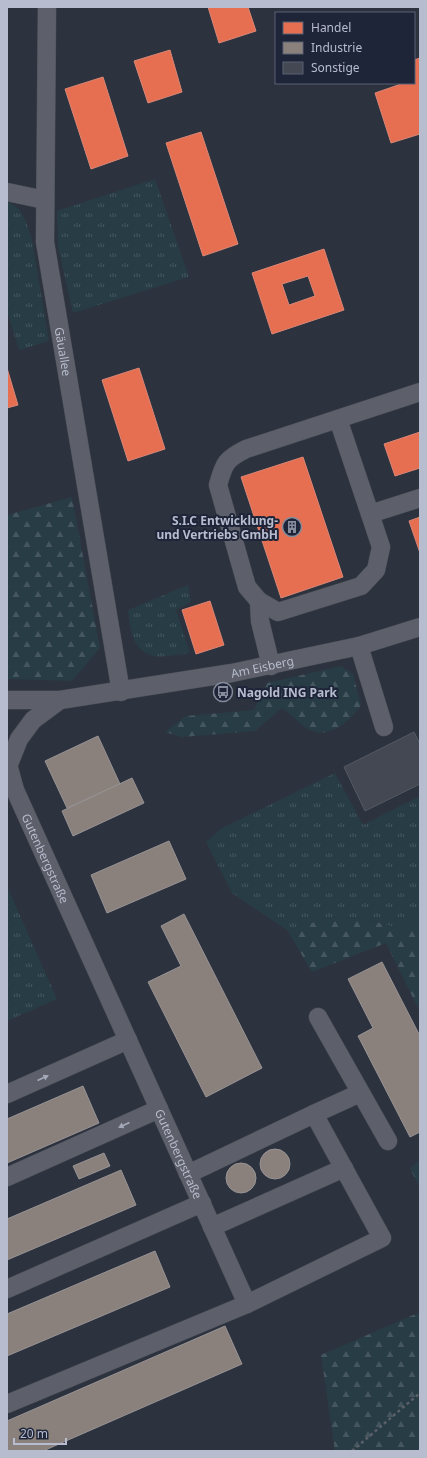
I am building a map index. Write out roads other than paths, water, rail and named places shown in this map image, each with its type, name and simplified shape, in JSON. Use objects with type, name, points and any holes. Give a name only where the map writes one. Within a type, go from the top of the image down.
[{"type":"street","name":"Gäuallee","points":[[47,7],[45,200],[47,249],[121,692]]},
{"type":"street","points":[[7,192],[45,200]]},
{"type":"street","points":[[338,419],[381,547],[376,570],[361,586],[278,612],[259,601],[247,587],[218,485],[222,470],[230,457],[246,449],[420,392]]},
{"type":"street","points":[[370,514],[420,498]]},
{"type":"street","points":[[259,601],[260,621],[271,666]]},
{"type":"street","name":"Am Eisberg","points":[[7,700],[60,700],[121,692],[271,666],[359,646],[420,627]]},
{"type":"street","points":[[359,646],[384,727]]},
{"type":"street","name":"Gutenbergstraße","points":[[60,700],[33,720],[19,739],[8,763],[15,790],[247,1304]]},
{"type":"street","points":[[318,1017],[388,1141]]},
{"type":"street","points":[[7,1094],[128,1040]]},
{"type":"street","points":[[188,1174],[360,1093]]},
{"type":"street","points":[[7,1177],[159,1109]]},
{"type":"street","points":[[7,1404],[247,1304],[382,1238],[314,1114]]},
{"type":"street","points":[[212,1227],[344,1168]]},
{"type":"street","points":[[7,1289],[202,1203]]},
{"type":"place","name":"S.I.C Entwicklung- und Vertriebs GmbH","points":[[292,527]]},
{"type":"place","name":"Nagold ING Park","points":[[223,692]]}]
